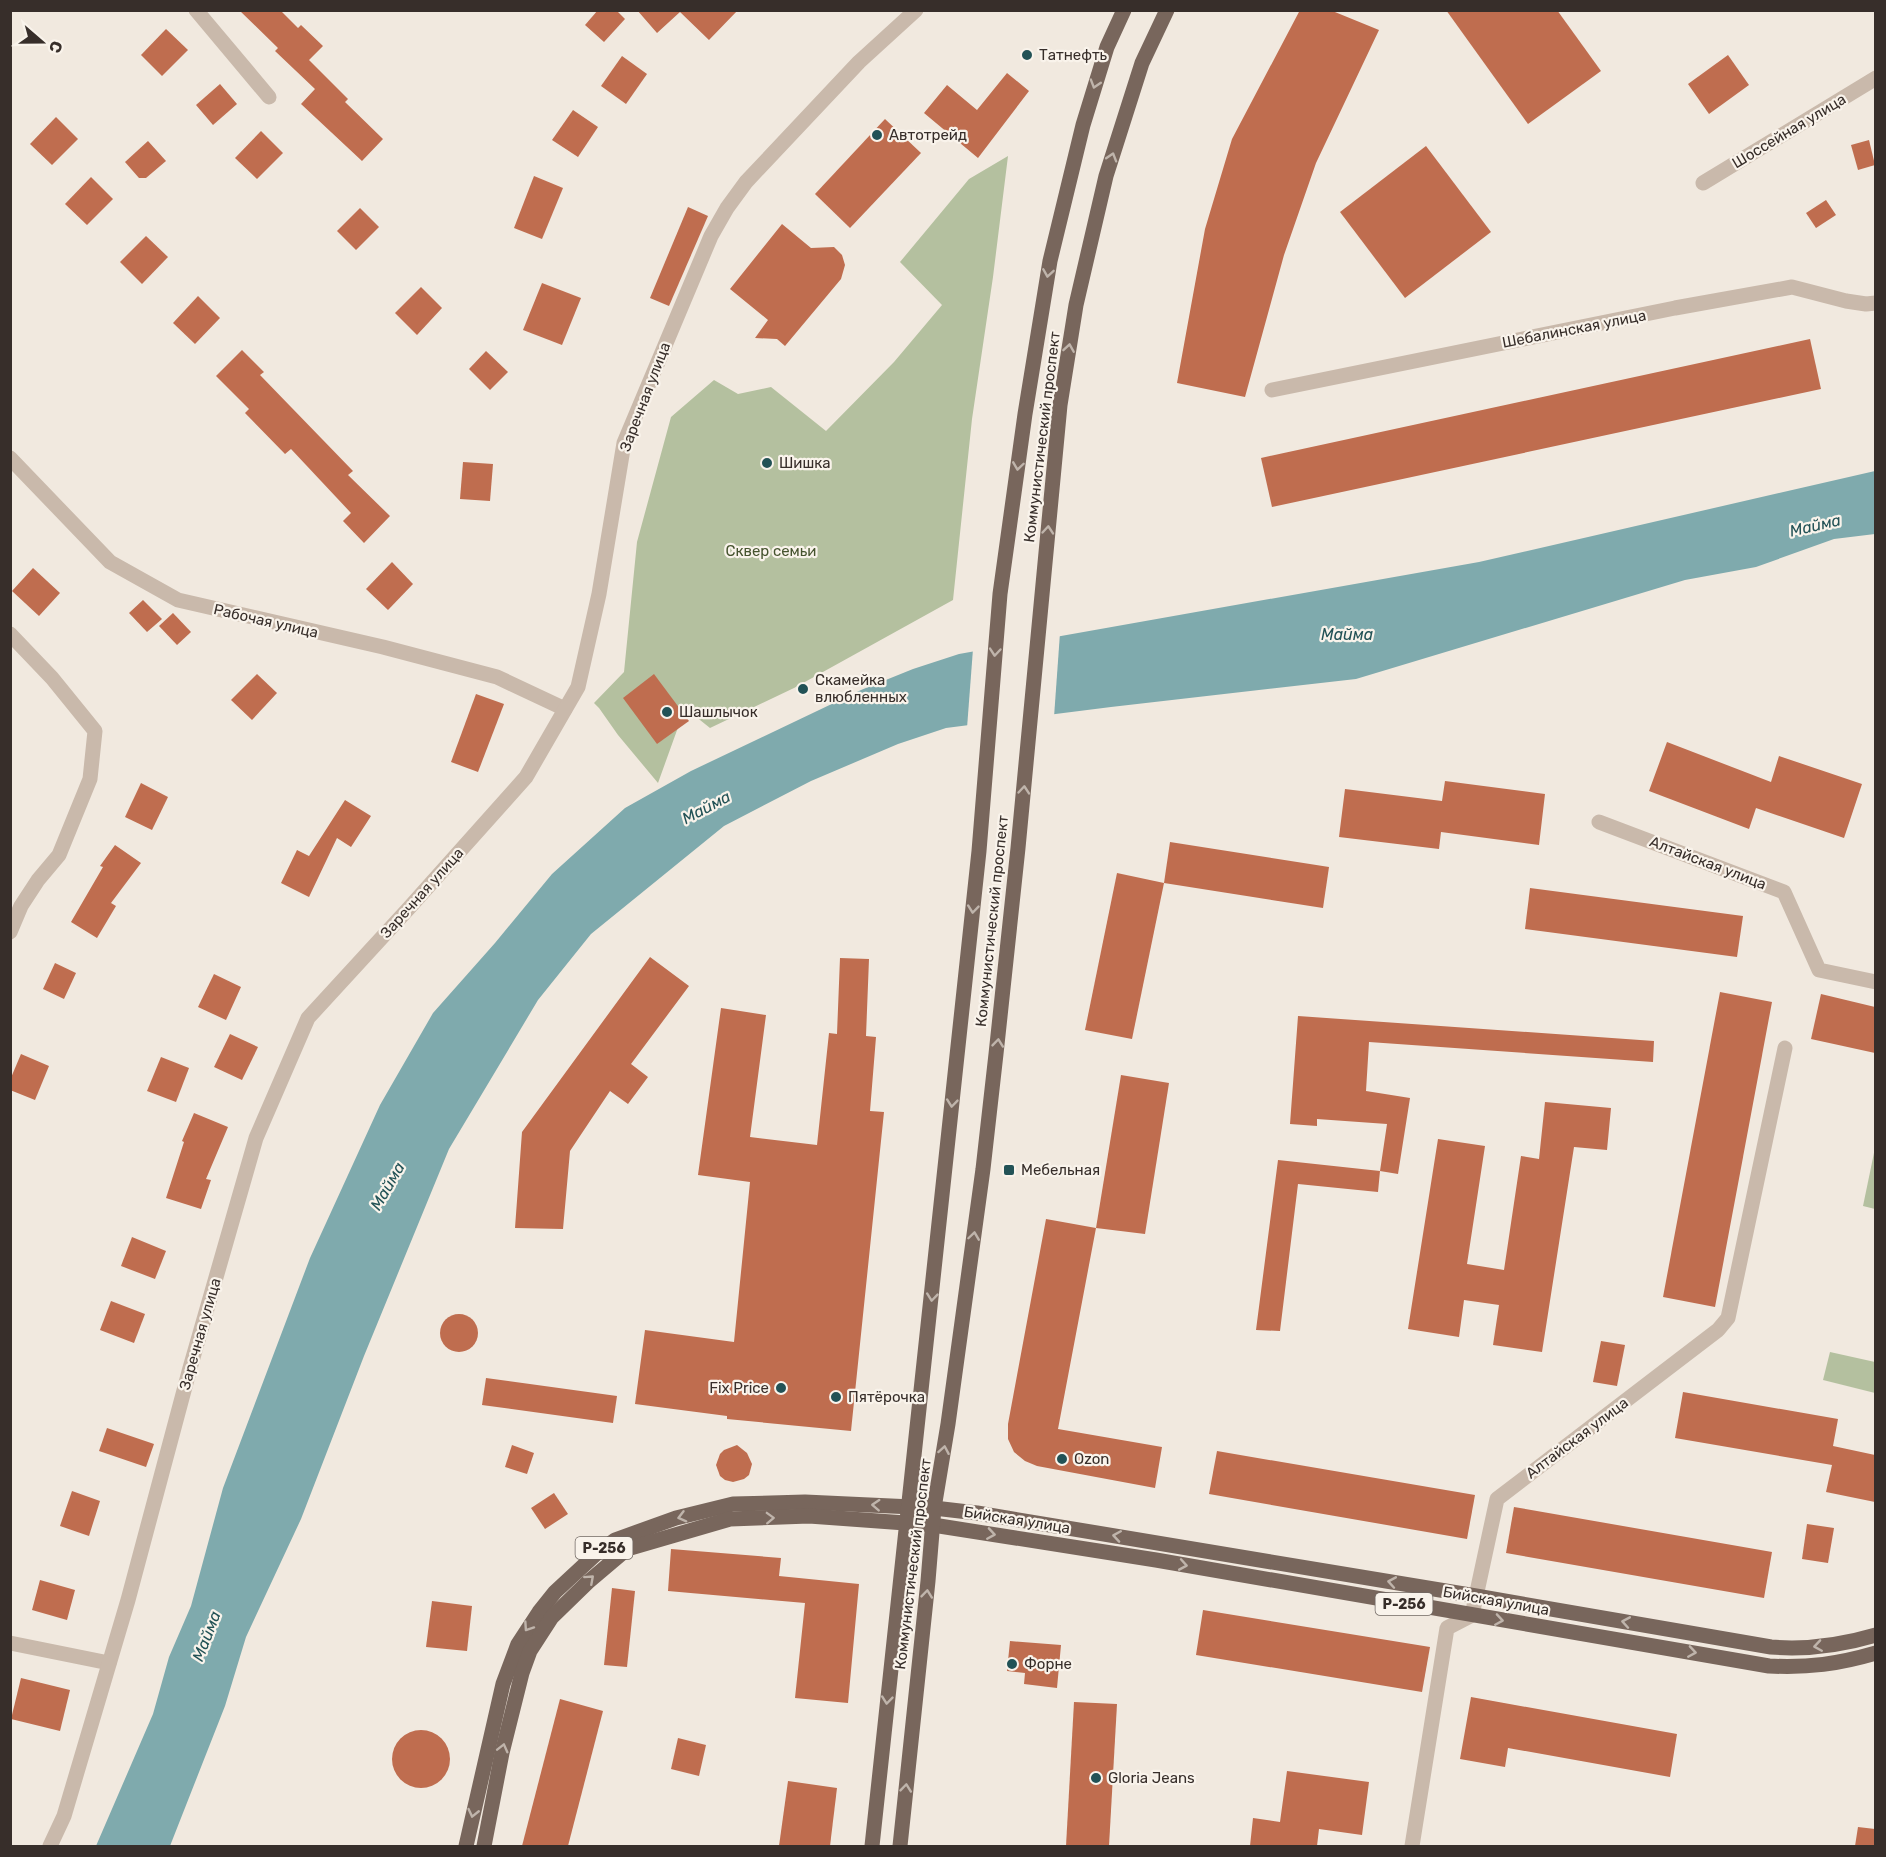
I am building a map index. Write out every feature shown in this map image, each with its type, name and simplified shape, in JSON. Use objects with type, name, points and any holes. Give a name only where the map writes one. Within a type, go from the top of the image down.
[{"type":"main road","name":"Коммунистический проспект","points":[[872,1846],[979,851],[1000,594],[1025,414],[1050,261],[1083,125],[1107,46],[1124,10]]},
{"type":"main road","name":"Коммунистический проспект","points":[[900,1846],[934,1508],[948,1424],[983,1169],[1018,848],[1060,405],[1076,306],[1106,176],[1142,63],[1167,10]]},
{"type":"main road","name":"Р-256","points":[[466,1846],[502,1684],[518,1644],[555,1592],[596,1554],[615,1540],[676,1518],[734,1504],[805,1502],[934,1508]]},
{"type":"main road","name":"Бийская улица","points":[[934,1508],[1196,1549],[1771,1647],[1796,1649],[1859,1640],[1875,1635]]},
{"type":"main road","name":"Р-256","points":[[484,1846],[502,1753],[522,1673],[530,1651],[552,1617],[567,1600],[627,1549],[730,1519],[809,1516],[933,1525]]},
{"type":"main road","name":"Бийская улица","points":[[933,1525],[1173,1563],[1769,1665],[1795,1667],[1830,1665],[1875,1653]]},
{"type":"street","points":[[196,10],[269,97]]},
{"type":"street","name":"Заречная улица","points":[[50,1846],[64,1816],[109,1663],[256,1138],[308,1018],[526,777],[578,687],[596,605],[624,443],[711,236],[727,208],[746,182],[859,62],[915,10]]},
{"type":"street","name":"Шоссейная улица","points":[[1703,183],[1875,78]]},
{"type":"street","name":"Шебалинская улица","points":[[1272,390],[1676,308],[1792,287],[1846,301],[1875,303]]},
{"type":"street","name":"Рабочая улица","points":[[10,458],[110,562],[178,600],[383,647],[498,677],[565,709]]},
{"type":"street","points":[[10,634],[52,678],[95,731],[90,779],[58,855],[21,906],[10,932]]},
{"type":"street","name":"Алтайская улица","points":[[1599,822],[1784,892],[1819,970],[1875,982]]},
{"type":"street","name":"Алтайская улица","points":[[1472,1615],[1497,1499],[1718,1330],[1728,1318],[1785,1048]]},
{"type":"street","points":[[1412,1846],[1447,1628],[1472,1615]]},
{"type":"street","points":[[10,1643],[109,1663]]},
{"type":"green space","name":"Сквер семьи","points":[[1008,156],[972,419],[953,600],[794,688],[710,728],[685,708],[658,783],[594,703],[624,672],[637,542],[671,417],[714,380],[738,394],[771,387],[826,431],[894,362],[942,305],[900,262],[969,179]]},
{"type":"green space","points":[[1875,1148],[1875,1209],[1863,1206]]},
{"type":"green space","points":[[1830,1352],[1875,1362],[1875,1393],[1823,1380]]},
{"type":"water","name":"Майма","points":[[1875,471],[1875,534],[1834,539],[1756,567],[1685,580],[1356,679],[946,728],[898,744],[811,781],[724,826],[591,934],[538,1000],[449,1149],[364,1356],[301,1519],[246,1637],[225,1706],[170,1846],[96,1846],[153,1714],[169,1657],[191,1606],[223,1488],[310,1258],[380,1105],[433,1013],[552,874],[625,808],[691,771],[861,690],[959,654],[1479,562]]},
{"type":"pier","points":[[1060,633],[1054,717],[967,728],[973,649]]},
{"type":"building","points":[[239,10],[280,10],[298,28],[301,25],[323,46],[309,60],[348,99],[345,102],[383,139],[362,161],[301,104],[315,89],[275,51],[278,48]]},
{"type":"building","points":[[598,10],[616,10],[625,19],[604,42],[585,25]]},
{"type":"building","points":[[637,10],[738,10],[709,40],[680,12],[657,33]]},
{"type":"building","points":[[1300,10],[1330,10],[1379,30],[1316,163],[1284,255],[1245,397],[1177,383],[1205,229],[1232,139]]},
{"type":"building","points":[[1446,10],[1557,10],[1601,71],[1528,124]]},
{"type":"building","points":[[166,29],[188,50],[162,76],[141,55]]},
{"type":"building","points":[[1728,55],[1749,85],[1709,114],[1688,84]]},
{"type":"building","points":[[622,56],[647,74],[626,104],[601,86]]},
{"type":"building","points":[[1007,73],[1029,91],[978,158],[924,113],[947,85],[977,110]]},
{"type":"building","points":[[220,84],[237,104],[213,125],[196,105]]},
{"type":"building","points":[[573,110],[598,127],[578,157],[552,140]]},
{"type":"building","points":[[56,117],[78,139],[52,165],[30,144]]},
{"type":"building","points":[[885,119],[921,153],[850,228],[815,194]]},
{"type":"building","points":[[261,131],[283,153],[257,179],[235,158]]},
{"type":"building","points":[[1869,140],[1875,165],[1858,170],[1851,145]]},
{"type":"building","points":[[148,141],[166,161],[146,178],[139,178],[125,162]]},
{"type":"building","points":[[1426,146],[1491,232],[1405,298],[1340,212]]},
{"type":"building","points":[[534,176],[563,188],[542,239],[514,228]]},
{"type":"building","points":[[91,177],[113,199],[87,225],[65,204]]},
{"type":"building","points":[[1826,200],[1836,215],[1816,228],[1806,213]]},
{"type":"building","points":[[688,207],[708,216],[669,306],[650,298]]},
{"type":"building","points":[[360,208],[379,227],[356,250],[337,231]]},
{"type":"building","points":[[782,224],[811,248],[834,247],[842,255],[845,265],[841,279],[785,346],[777,339],[755,338],[768,320],[730,289]]},
{"type":"building","points":[[146,236],[168,257],[142,284],[120,262]]},
{"type":"building","points":[[542,283],[581,298],[562,345],[523,330]]},
{"type":"building","points":[[421,287],[442,308],[417,335],[395,313]]},
{"type":"building","points":[[198,296],[220,318],[195,344],[173,323]]},
{"type":"building","points":[[1810,339],[1821,389],[1272,507],[1261,458]]},
{"type":"building","points":[[242,350],[264,372],[260,375],[353,471],[348,475],[390,516],[364,543],[343,521],[351,513],[291,449],[285,454],[245,413],[249,409],[216,376]]},
{"type":"building","points":[[486,351],[508,372],[490,390],[469,369]]},
{"type":"building","points":[[463,462],[493,464],[490,501],[460,499]]},
{"type":"building","points":[[392,562],[413,584],[388,610],[366,589]]},
{"type":"building","points":[[33,568],[60,593],[39,616],[12,591]]},
{"type":"building","points":[[143,600],[162,619],[147,632],[129,613]]},
{"type":"building","points":[[173,613],[191,632],[177,645],[159,626]]},
{"type":"building","points":[[257,674],[277,693],[252,720],[231,700]]},
{"type":"building","points":[[654,674],[689,721],[657,744],[623,698]]},
{"type":"building","points":[[476,694],[504,704],[478,772],[451,762]]},
{"type":"building","points":[[1667,742],[1771,782],[1779,756],[1862,784],[1844,838],[1756,808],[1749,829],[1649,791]]},
{"type":"building","points":[[1445,781],[1545,794],[1539,845],[1441,832],[1439,849],[1339,837],[1345,789],[1442,801]]},
{"type":"building","points":[[141,783],[168,797],[152,830],[125,817]]},
{"type":"building","points":[[345,800],[371,816],[351,847],[337,838],[309,897],[281,883],[297,850],[309,856]]},
{"type":"building","points":[[1170,842],[1329,867],[1323,908],[1164,883]]},
{"type":"building","points":[[115,845],[141,863],[111,903],[116,906],[97,938],[71,922],[103,867],[100,866]]},
{"type":"building","points":[[1117,873],[1164,883],[1132,1039],[1085,1030]]},
{"type":"building","points":[[1530,888],[1743,916],[1737,957],[1525,929]]},
{"type":"building","points":[[650,957],[689,986],[631,1064],[648,1077],[628,1104],[610,1091],[570,1151],[563,1229],[515,1228],[522,1132]]},
{"type":"building","points":[[840,958],[869,959],[866,1036],[876,1037],[870,1111],[884,1112],[851,1431],[727,1419],[727,1416],[635,1404],[645,1330],[734,1342],[750,1182],[698,1175],[721,1008],[766,1015],[750,1137],[817,1145],[829,1033],[837,1034]]},
{"type":"building","points":[[55,963],[76,973],[64,999],[43,989]]},
{"type":"building","points":[[214,974],[241,987],[226,1020],[198,1007]]},
{"type":"building","points":[[1720,992],[1772,1002],[1715,1307],[1663,1297]]},
{"type":"building","points":[[1821,994],[1875,1007],[1875,1053],[1811,1039]]},
{"type":"building","points":[[1298,1016],[1654,1041],[1653,1062],[1369,1042],[1366,1091],[1410,1098],[1398,1174],[1380,1171],[1387,1124],[1317,1119],[1317,1126],[1290,1124]]},
{"type":"building","points":[[230,1034],[258,1047],[242,1080],[214,1067]]},
{"type":"building","points":[[21,1054],[49,1066],[35,1100],[10,1090],[10,1080]]},
{"type":"building","points":[[161,1057],[189,1068],[176,1102],[147,1091]]},
{"type":"building","points":[[1121,1075],[1169,1083],[1145,1234],[1096,1228]]},
{"type":"building","points":[[1545,1102],[1611,1108],[1607,1150],[1574,1147],[1542,1352],[1493,1345],[1499,1305],[1464,1300],[1459,1337],[1408,1329],[1438,1139],[1485,1146],[1467,1264],[1504,1270],[1521,1156],[1539,1159]]},
{"type":"building","points":[[194,1113],[228,1127],[206,1179],[211,1180],[201,1209],[166,1198],[184,1142],[182,1141]]},
{"type":"building","points":[[1278,1160],[1380,1171],[1378,1192],[1298,1184],[1280,1331],[1256,1330]]},
{"type":"building","points":[[1046,1219],[1096,1228],[1058,1429],[1162,1447],[1155,1488],[1037,1466],[1025,1461],[1014,1452],[1008,1439],[1008,1424]]},
{"type":"building","points":[[132,1237],[166,1251],[155,1279],[121,1266]]},
{"type":"building","points":[[111,1301],[145,1314],[134,1343],[100,1330]]},
{"type":"building","points":[[459,1314],[472,1320],[478,1333],[472,1346],[459,1352],[446,1346],[440,1333],[446,1320]]},
{"type":"building","points":[[1601,1341],[1625,1345],[1617,1386],[1593,1382]]},
{"type":"building","points":[[486,1378],[617,1396],[613,1423],[482,1405]]},
{"type":"building","points":[[1683,1392],[1838,1419],[1833,1446],[1875,1455],[1875,1502],[1826,1492],[1832,1465],[1675,1438]]},
{"type":"building","points":[[107,1428],[154,1444],[146,1467],[99,1451]]},
{"type":"building","points":[[512,1445],[534,1453],[527,1474],[505,1467]]},
{"type":"building","points":[[737,1445],[747,1453],[752,1464],[749,1475],[733,1482],[720,1476],[716,1465],[724,1450]]},
{"type":"building","points":[[1217,1451],[1475,1495],[1467,1539],[1209,1494]]},
{"type":"building","points":[[72,1491],[100,1501],[89,1536],[60,1526]]},
{"type":"building","points":[[554,1493],[568,1514],[545,1529],[531,1508]]},
{"type":"building","points":[[1514,1507],[1772,1552],[1764,1598],[1506,1553]]},
{"type":"building","points":[[1807,1524],[1834,1528],[1828,1563],[1802,1559]]},
{"type":"building","points":[[671,1549],[781,1558],[779,1576],[859,1584],[848,1703],[795,1698],[805,1603],[668,1591]]},
{"type":"building","points":[[40,1580],[75,1590],[67,1620],[32,1610]]},
{"type":"building","points":[[612,1588],[635,1591],[627,1667],[604,1665]]},
{"type":"building","points":[[432,1601],[472,1606],[467,1651],[426,1647]]},
{"type":"building","points":[[1203,1610],[1430,1647],[1422,1692],[1196,1655]]},
{"type":"building","points":[[1010,1641],[1061,1645],[1057,1688],[1024,1684],[1025,1673],[1007,1671]]},
{"type":"building","points":[[21,1678],[70,1690],[60,1731],[11,1719]]},
{"type":"building","points":[[1471,1697],[1677,1734],[1670,1777],[1508,1748],[1505,1767],[1460,1759]]},
{"type":"building","points":[[560,1699],[603,1711],[568,1846],[522,1846]]},
{"type":"building","points":[[1074,1702],[1117,1704],[1109,1846],[1066,1846]]},
{"type":"building","points":[[421,1730],[437,1735],[445,1743],[450,1759],[445,1775],[437,1783],[421,1788],[405,1783],[397,1775],[392,1759],[397,1743],[405,1735]]},
{"type":"building","points":[[678,1738],[706,1745],[699,1776],[671,1769]]},
{"type":"building","points":[[1287,1771],[1369,1782],[1362,1835],[1319,1829],[1317,1846],[1250,1846],[1253,1818],[1280,1822]]},
{"type":"building","points":[[788,1781],[837,1788],[830,1846],[779,1846]]},
{"type":"building","points":[[1858,1827],[1875,1829],[1875,1846],[1855,1846]]},
{"type":"place","name":"Татнефть","points":[[1027,55]]},
{"type":"place","name":"Автотрейд","points":[[877,135]]},
{"type":"place","name":"Шишка","points":[[767,463]]},
{"type":"place","name":"Скамейка влюбленных","points":[[803,689]]},
{"type":"place","name":"Шашлычок","points":[[667,712]]},
{"type":"place","name":"Мебельная","points":[[1009,1170]]},
{"type":"place","name":"Fix Price","points":[[781,1388]]},
{"type":"place","name":"Пятёрочка","points":[[836,1397]]},
{"type":"place","name":"Ozon","points":[[1062,1459]]},
{"type":"place","name":"Форне","points":[[1012,1664]]},
{"type":"place","name":"Gloria Jeans","points":[[1096,1778]]}]
